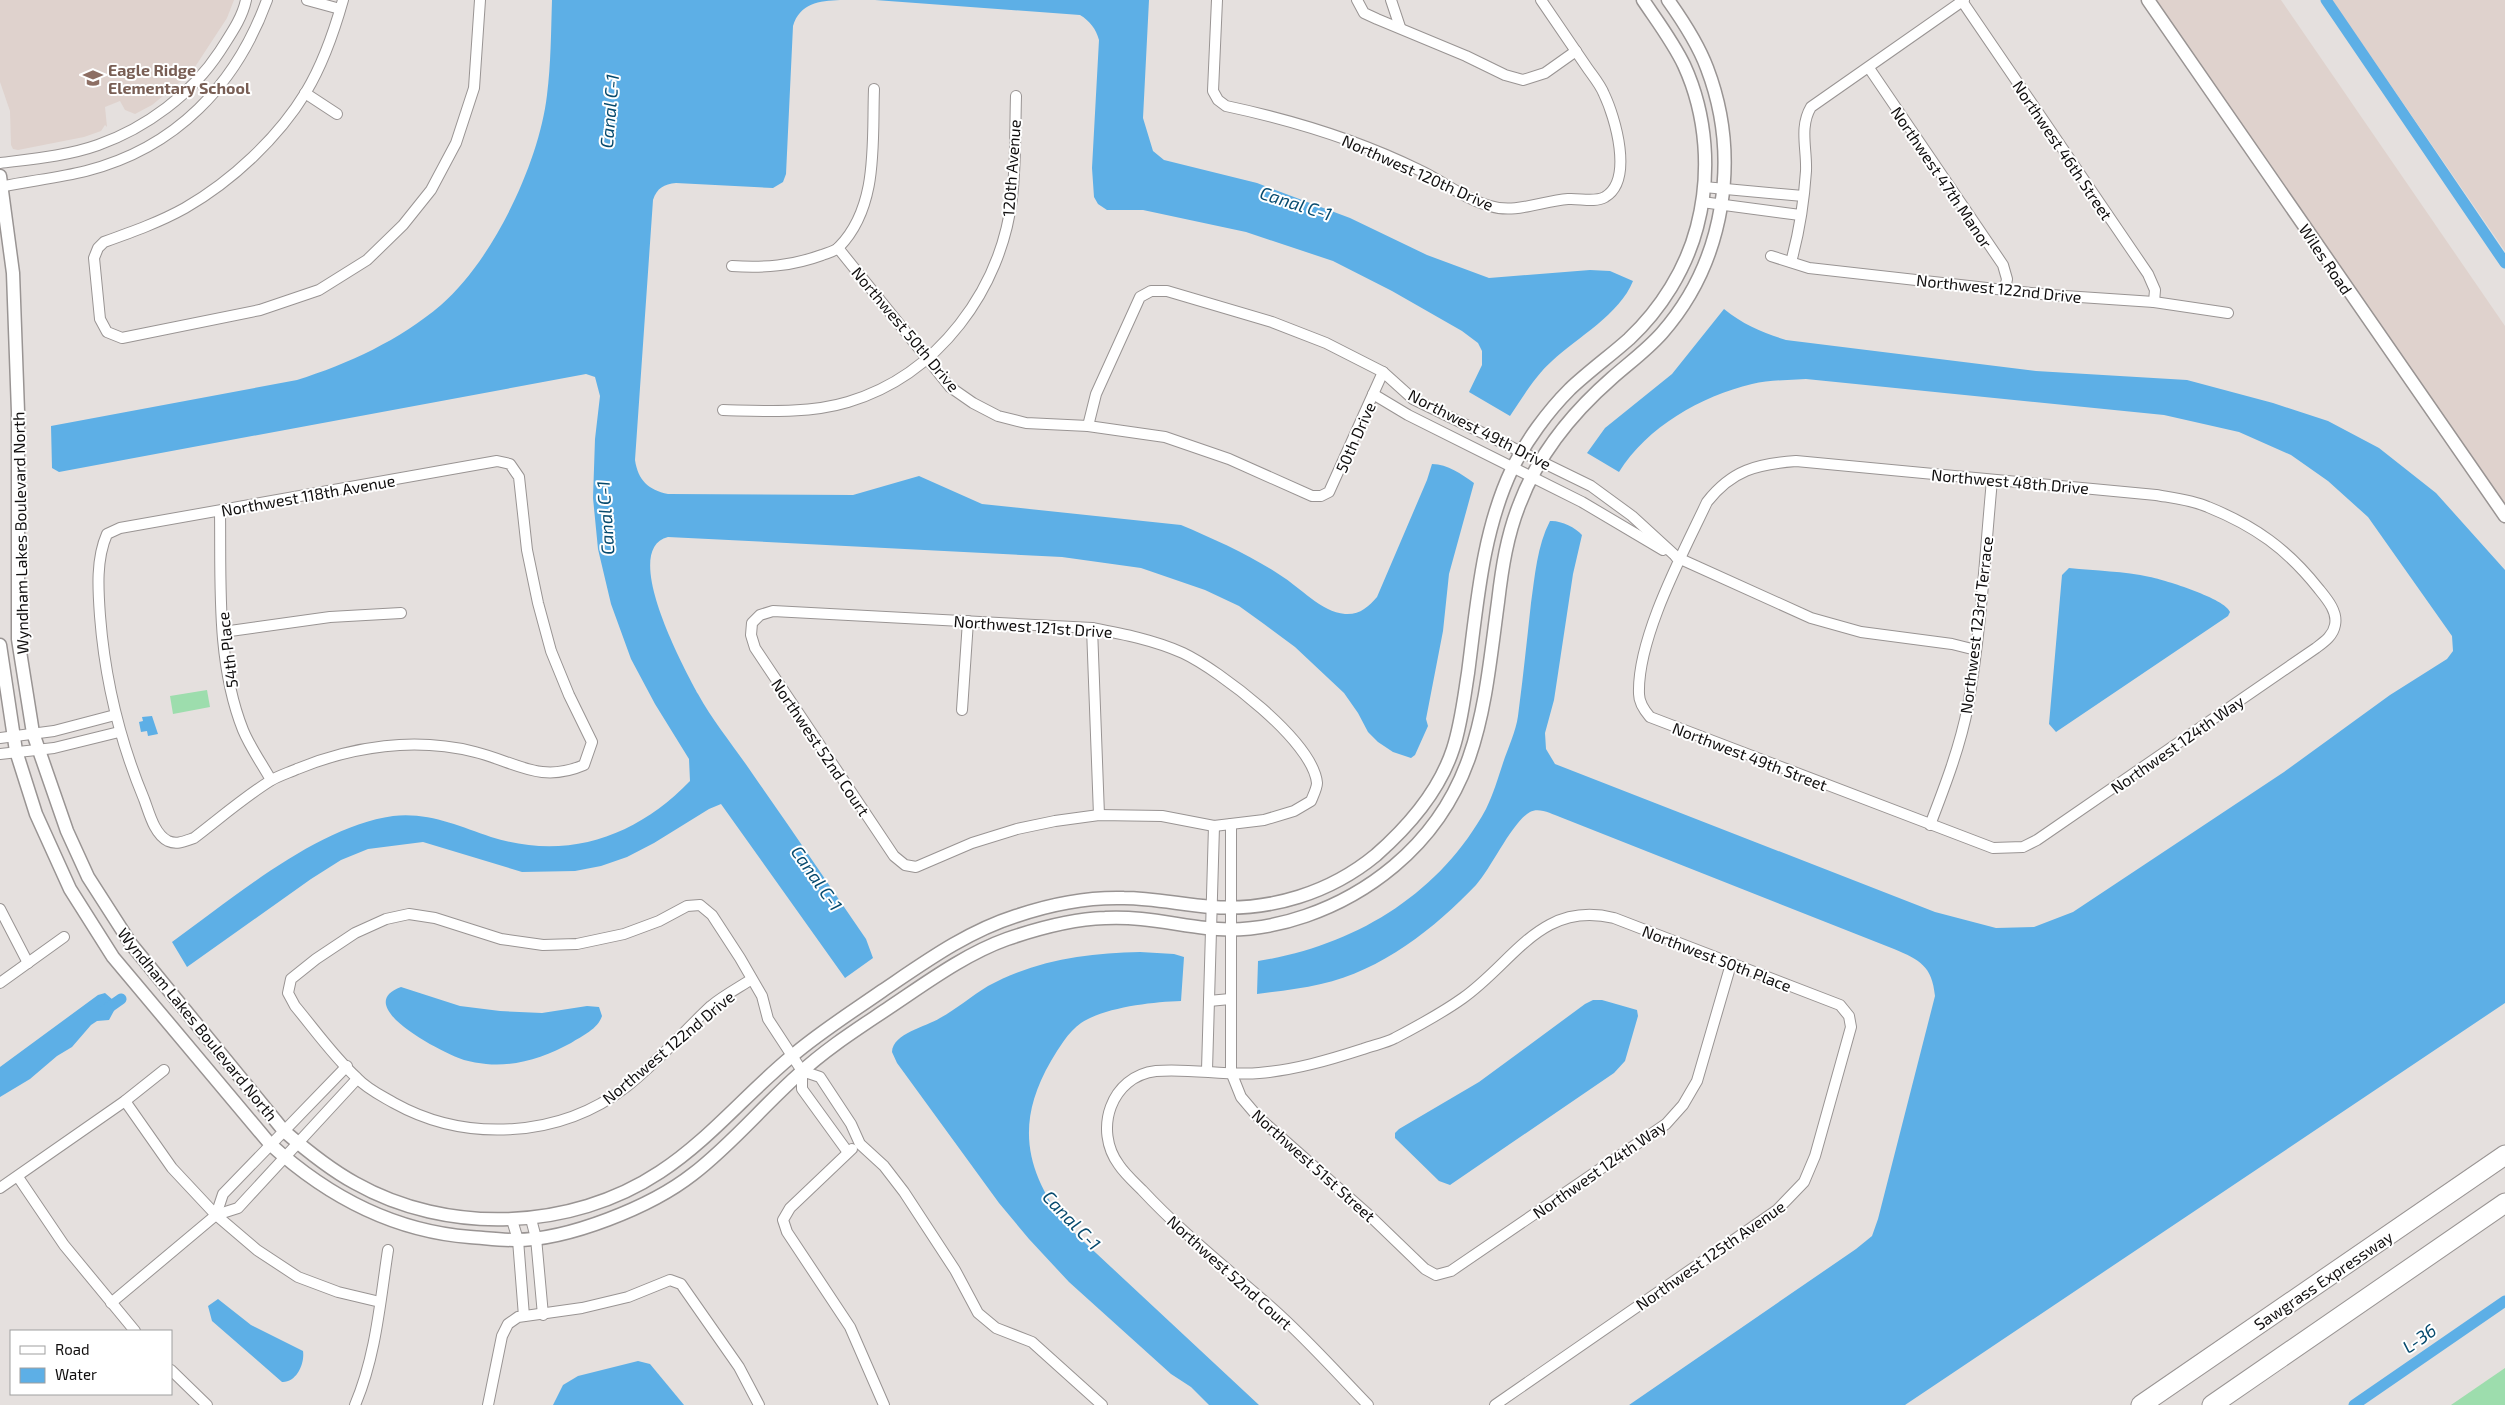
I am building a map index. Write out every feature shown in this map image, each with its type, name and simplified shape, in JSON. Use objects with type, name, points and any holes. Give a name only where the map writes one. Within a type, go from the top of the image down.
[{"type":"highway","name":"Sawgrass Expressway","points":[[2141,1405],[2505,1155]]},
{"type":"highway","points":[[2212,1405],[2505,1203]]},
{"type":"street","points":[[0,163],[69,153],[98,145],[156,115],[186,92],[215,59],[234,30],[246,0]]},
{"type":"street","points":[[1,183],[86,171],[144,149],[167,135],[196,113],[229,74],[252,36],[267,0]]},
{"type":"street","points":[[307,0],[342,5],[322,61],[305,93],[262,147],[223,182],[186,208],[104,242],[98,248],[94,258],[100,319],[107,332],[122,338],[260,310],[319,290],[367,260],[403,225],[431,190],[456,143],[474,88],[480,0]]},
{"type":"street","name":"Northwest 120th Drive","points":[[1217,0],[1213,90],[1218,100],[1226,106],[1302,125],[1364,146],[1421,170],[1467,197],[1490,207],[1513,209],[1570,199],[1591,200],[1606,196],[1616,184],[1620,166],[1620,139],[1604,94],[1576,51]]},
{"type":"street","points":[[1356,0],[1364,12],[1504,75],[1523,80],[1545,73],[1576,51],[1541,0]]},
{"type":"street","points":[[1391,0],[1400,28]]},
{"type":"street","name":"Wyndham Lakes Boulevard North","points":[[1,183],[14,293],[18,412],[18,639],[33,733],[67,831],[88,877],[131,944],[284,1131],[328,1167],[359,1186],[408,1205],[450,1215],[512,1220],[531,1219],[607,1200],[635,1188],[662,1171],[698,1143],[792,1056],[952,944],[976,931],[1015,916],[1084,899],[1118,898],[1230,908],[1276,904],[1309,894],[1334,883],[1361,867],[1382,849],[1425,805],[1453,749],[1463,706],[1483,565],[1492,525],[1512,469],[1546,416],[1566,393],[1628,340],[1654,313],[1676,280],[1697,229],[1704,187],[1703,135],[1700,112],[1683,62],[1643,0]]},
{"type":"street","name":"Wyndham Lakes Boulevard North","points":[[0,645],[16,751],[36,814],[66,881],[113,957],[270,1144],[284,1157],[315,1182],[335,1194],[370,1212],[427,1232],[518,1240],[536,1238],[597,1223],[621,1214],[650,1201],[690,1176],[802,1071],[835,1045],[914,991],[999,942],[1052,924],[1105,918],[1157,919],[1209,929],[1231,929],[1295,919],[1319,911],[1353,895],[1400,861],[1430,830],[1450,801],[1464,775],[1475,743],[1483,711],[1503,563],[1517,509],[1530,478],[1540,459],[1582,406],[1646,349],[1680,309],[1704,268],[1725,188],[1724,145],[1719,108],[1710,76],[1688,31],[1668,0]]},
{"type":"street","points":[[1791,262],[1806,170],[1804,127],[1806,116],[1811,107],[1963,0]]},
{"type":"street","name":"Northwest 46th Street","points":[[1963,0],[2148,274],[2155,290],[2154,302]]},
{"type":"street","name":"Wiles Road","points":[[2148,0],[2505,516]]},
{"type":"street","name":"Northwest 47th Manor","points":[[1869,68],[2003,266],[2007,279],[2005,289]]},
{"type":"street","points":[[732,266],[764,268],[800,263],[838,248],[855,225],[865,203],[871,174],[874,90]]},
{"type":"street","points":[[305,93],[337,114]]},
{"type":"street","name":"120th Avenue","points":[[723,410],[812,409],[848,402],[891,385],[928,360],[970,311],[998,259],[1012,198],[1016,96]]},
{"type":"street","points":[[1704,187],[1803,196]]},
{"type":"street","points":[[1702,202],[1800,214]]},
{"type":"street","name":"Northwest 50th Drive","points":[[838,248],[950,386],[973,403],[998,416],[1026,423],[1088,426],[1165,438],[1229,459],[1312,496],[1321,496]]},
{"type":"street","name":"Northwest 122nd Drive","points":[[1771,256],[1809,268],[2050,295],[2154,302],[2228,313]]},
{"type":"street","name":"Northwest 49th Drive","points":[[1088,426],[1096,394],[1121,335],[1140,297],[1151,292],[1168,292],[1272,322],[1326,343],[1383,372],[1413,399],[1540,459],[1592,486],[1632,516],[1680,560]]},
{"type":"street","name":"50th Drive","points":[[1321,496],[1329,492],[1338,476],[1383,372]]},
{"type":"street","name":"Northwest 49th Drive","points":[[1373,394],[1408,415],[1512,469],[1582,502],[1680,560],[1811,618],[1861,632],[1952,644],[1976,650]]},
{"type":"street","name":"Northwest 118th Avenue","points":[[115,716],[104,661],[99,600],[100,550],[107,534],[120,528],[485,463],[497,461],[510,464],[519,477],[526,550],[551,651],[569,695],[592,742],[584,765],[571,770],[553,773],[531,772],[475,752],[426,744],[370,747],[318,761],[271,780]]},
{"type":"street","name":"Northwest 48th Drive","points":[[1680,560],[1707,502],[1719,487],[1740,474],[1763,464],[1796,461],[2156,495],[2206,505],[2244,523],[2282,548],[2326,598],[2335,612],[2336,625]]},
{"type":"street","name":"Northwest 123rd Terrace","points":[[1930,825],[1957,752],[1968,707],[1976,650],[1992,480]]},
{"type":"street","name":"54th Place","points":[[220,511],[223,632],[229,683],[243,731],[271,780]]},
{"type":"street","name":"Northwest 49th Street","points":[[1680,560],[1646,641],[1639,694],[1642,708],[1650,717],[1930,825],[1993,848],[2009,849]]},
{"type":"street","name":"Northwest 121st Drive","points":[[752,622],[760,615],[773,611],[1092,628],[1141,637],[1184,654],[1218,675],[1256,703],[1285,730],[1310,764],[1317,784],[1311,801],[1294,811],[1264,820],[1231,824]]},
{"type":"street","points":[[223,632],[330,617],[401,613]]},
{"type":"street","points":[[962,710],[968,621]]},
{"type":"street","name":"Northwest 52nd Court","points":[[752,622],[751,635],[755,648],[894,856],[905,865],[916,867],[972,843],[1017,829],[1099,815]]},
{"type":"street","name":"Northwest 124th Way","points":[[2009,849],[2024,847],[2045,835],[2316,648],[2330,637],[2336,625]]},
{"type":"street","points":[[1092,628],[1099,815],[1162,816],[1214,826],[1231,824]]},
{"type":"street","points":[[0,738],[54,731],[115,716],[119,732],[156,828],[168,841],[181,843],[194,838],[271,780]]},
{"type":"street","points":[[0,754],[39,750],[119,732]]},
{"type":"street","name":"Northwest 51st Street","points":[[1231,824],[1231,1072],[1241,1096],[1258,1117],[1370,1216],[1425,1269],[1436,1275]]},
{"type":"street","points":[[1207,1070],[1209,929],[1214,826]]},
{"type":"street","name":"Northwest 122nd Drive","points":[[700,905],[712,915],[752,979],[712,1005],[626,1087],[598,1107],[566,1119],[527,1128],[487,1130],[444,1124],[407,1110],[378,1094],[357,1079],[295,1006],[288,993],[291,980],[316,959],[355,933],[386,919],[408,914],[435,918],[501,939],[543,944],[577,944],[624,934],[659,921],[687,906],[700,905]]},
{"type":"street","points":[[0,909],[28,963]]},
{"type":"street","name":"Northwest 50th Place","points":[[1106,1130],[1108,1112],[1117,1094],[1132,1081],[1154,1072],[1207,1070],[1257,1073],[1315,1064],[1393,1039],[1463,998],[1495,972],[1541,929],[1560,919],[1580,914],[1596,913],[1614,918],[1840,1005],[1849,1016]]},
{"type":"street","points":[[0,983],[64,937]]},
{"type":"street","name":"Northwest 124th Way","points":[[1436,1275],[1451,1271],[1666,1124],[1683,1106],[1697,1081],[1731,964]]},
{"type":"street","points":[[752,979],[762,996],[768,1018],[802,1071],[802,1089],[847,1151]]},
{"type":"street","points":[[1209,1001],[1230,999]]},
{"type":"street","name":"Northwest 125th Avenue","points":[[1495,1405],[1763,1220],[1791,1197],[1804,1182],[1815,1156],[1850,1028],[1849,1016]]},
{"type":"street","points":[[216,1215],[224,1194],[347,1066]]},
{"type":"street","points":[[0,1188],[125,1101],[164,1070]]},
{"type":"street","points":[[802,1071],[820,1077],[851,1124],[860,1144],[884,1166],[933,1233],[978,1314],[996,1328],[1032,1342],[1099,1404]]},
{"type":"street","points":[[111,1303],[216,1215],[238,1208],[357,1079]]},
{"type":"street","points":[[125,1101],[172,1168],[216,1215],[257,1250],[298,1277],[338,1292],[380,1302]]},
{"type":"street","name":"Northwest 52nd Court","points":[[1106,1130],[1109,1146],[1118,1164],[1159,1208],[1315,1348],[1368,1405]]},
{"type":"street","points":[[860,1144],[847,1151],[790,1208],[783,1220],[787,1232],[850,1327],[884,1405]]},
{"type":"street","points":[[18,1177],[64,1245],[134,1330]]},
{"type":"street","points":[[531,1219],[536,1238],[544,1315]]},
{"type":"street","points":[[512,1220],[518,1240],[524,1316]]},
{"type":"street","points":[[355,1405],[363,1386],[375,1340],[388,1250]]},
{"type":"street","points":[[488,1405],[502,1336],[508,1324],[518,1317],[544,1315],[628,1297],[670,1280],[681,1284],[739,1367],[759,1405]]},
{"type":"street","points":[[172,1371],[207,1405]]},
{"type":"shaded area","name":"Eagle Ridge Elementary School","points":[[0,0],[234,0],[227,18],[191,73],[152,105],[135,114],[125,110],[120,101],[105,107],[107,127],[105,125],[101,131],[84,137],[18,150],[13,149],[11,145],[10,111],[0,82]]},
{"type":"shaded area","points":[[2156,0],[2281,0],[2505,326],[2505,510]]},
{"type":"shaded area","points":[[2332,0],[2505,0],[2505,251]]},
{"type":"green space","points":[[207,690],[210,707],[173,714],[170,696]]},
{"type":"green space","points":[[2505,1368],[2505,1405],[2451,1405]]},
{"type":"water","name":"Canal C-1","points":[[552,0],[840,0],[825,1],[805,8],[796,18],[793,26],[786,174],[783,182],[773,188],[668,184],[657,192],[653,200],[635,460],[636,467],[645,483],[655,490],[668,494],[853,495],[919,476],[982,504],[1181,525],[1257,561],[1288,580],[1328,609],[1350,614],[1363,610],[1377,597],[1432,464],[1438,464],[1454,470],[1474,483],[1449,574],[1443,631],[1426,719],[1428,726],[1415,755],[1411,758],[1393,752],[1378,742],[1368,732],[1344,693],[1295,647],[1239,606],[1205,590],[1141,568],[1062,557],[668,537],[655,546],[650,563],[653,586],[660,611],[681,661],[711,715],[866,939],[873,958],[845,978],[721,804],[709,809],[654,843],[627,857],[601,866],[575,871],[522,872],[423,842],[368,849],[341,860],[311,879],[187,967],[172,942],[277,866],[335,834],[364,822],[393,816],[419,816],[455,824],[491,837],[519,844],[573,845],[599,839],[623,830],[647,817],[690,781],[689,759],[655,704],[631,659],[611,604],[598,549],[593,498],[595,439],[600,396],[595,377],[586,374],[59,472],[52,468],[51,426],[297,380],[373,350],[425,318],[441,305],[460,286],[478,263],[495,237],[524,179],[542,122],[547,95]]},
{"type":"water","name":"Canal C-1","points":[[875,0],[1149,0],[1143,118],[1153,151],[1164,160],[1257,183],[1350,218],[1427,255],[1489,278],[1590,270],[1610,271],[1633,281],[1619,304],[1609,314],[1562,352],[1540,373],[1510,416],[1469,392],[1482,365],[1482,351],[1478,343],[1462,331],[1392,291],[1333,261],[1246,232],[1143,210],[1107,210],[1098,204],[1094,197],[1092,168],[1099,40],[1092,26],[1080,15]]},
{"type":"water","points":[[1724,309],[1754,328],[1786,340],[2036,371],[2187,380],[2273,403],[2328,421],[2379,448],[2436,493],[2505,570],[2505,1003],[1905,1405],[1629,1405],[1856,1249],[1872,1236],[1935,996],[1928,971],[1918,961],[1894,949],[1553,814],[1537,810],[1523,817],[1516,825],[1476,885],[1443,917],[1406,946],[1365,969],[1343,978],[1305,987],[1257,994],[1258,961],[1293,954],[1328,943],[1360,929],[1390,912],[1419,891],[1444,867],[1467,840],[1491,798],[1514,734],[1522,688],[1535,572],[1539,551],[1550,521],[1567,525],[1582,535],[1573,574],[1554,700],[1545,733],[1546,749],[1555,764],[1935,912],[1996,928],[2034,927],[2073,912],[2284,772],[2390,695],[2447,659],[2453,651],[2452,636],[2368,517],[2328,481],[2291,455],[2239,432],[2164,415],[1806,379],[1779,380],[1733,389],[1695,405],[1644,441],[1619,472],[1587,453],[1605,428],[1672,374]]},
{"type":"water","points":[[2069,568],[2130,573],[2158,579],[2218,601],[2230,612],[2228,616],[2056,732],[2049,724],[2062,575]]},
{"type":"water","points":[[152,716],[158,734],[148,736],[147,731],[141,732],[139,722],[143,721],[142,717]]},
{"type":"water","points":[[1140,952],[1174,954],[1184,957],[1181,1001],[1143,1004],[1116,1009],[1081,1023],[1072,1031],[1051,1061],[1032,1105],[1029,1126],[1034,1166],[1053,1206],[1067,1226],[1259,1405],[1209,1405],[1191,1387],[1171,1374],[1069,1282],[999,1203],[897,1063],[892,1052],[894,1045],[904,1035],[934,1021],[988,986],[1006,977],[1043,964],[1081,956]]},
{"type":"water","points":[[401,987],[460,1006],[500,1011],[542,1013],[587,1006],[599,1007],[602,1016],[597,1025],[589,1032],[551,1053],[530,1060],[508,1064],[481,1063],[464,1060],[439,1049],[406,1028],[393,1017],[386,1006],[388,995]]},
{"type":"water","points":[[105,993],[113,1000],[116,1007],[109,1020],[97,1021],[91,1025],[72,1047],[57,1056],[30,1079],[0,1097],[0,1067],[98,995]]},
{"type":"water","points":[[1593,1000],[1602,1000],[1637,1010],[1638,1016],[1625,1061],[1614,1073],[1450,1185],[1439,1181],[1395,1138],[1395,1133],[1399,1129],[1479,1082]]},
{"type":"water","points":[[218,1299],[251,1325],[303,1351],[303,1361],[295,1376],[282,1382],[212,1321],[208,1306]]},
{"type":"water","points":[[638,1361],[650,1364],[684,1405],[553,1405],[563,1385],[578,1376]]},
{"type":"waterway","points":[[2326,0],[2505,263]]},
{"type":"waterway","points":[[104,1011],[121,999]]},
{"type":"waterway","name":"L-36","points":[[2354,1405],[2505,1301]]},
{"type":"place","name":"Eagle Ridge Elementary School","points":[[93,78]]}]
